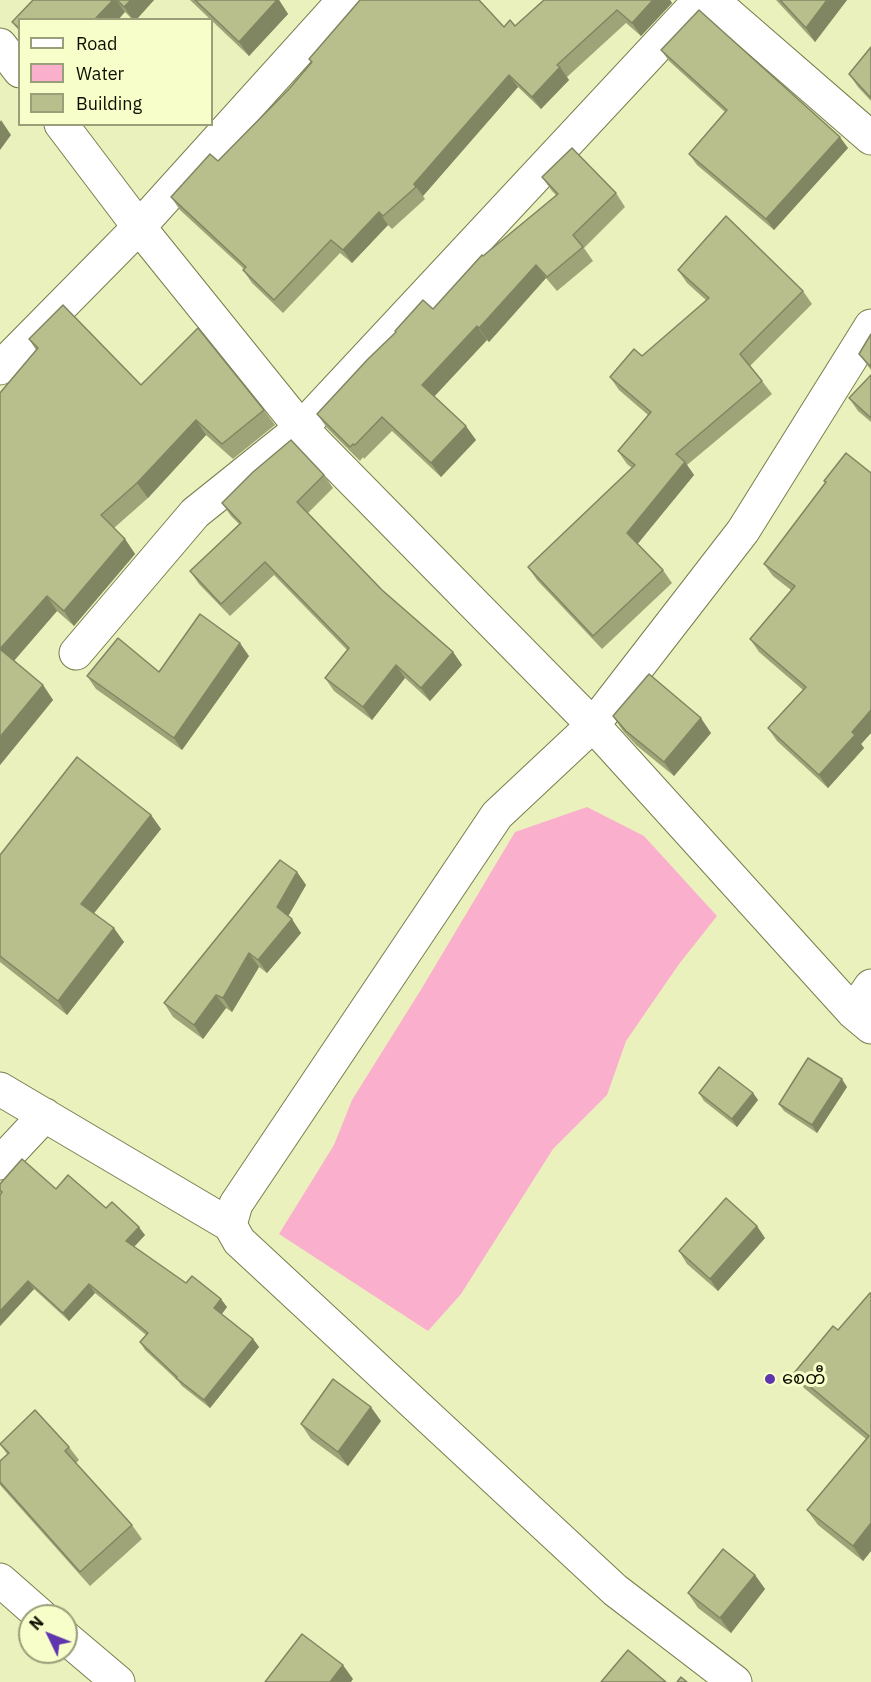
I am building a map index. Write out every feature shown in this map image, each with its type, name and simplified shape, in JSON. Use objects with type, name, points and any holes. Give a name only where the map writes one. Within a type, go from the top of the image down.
[{"type":"street","points":[[0,368],[139,227],[344,0]]},
{"type":"street","points":[[76,653],[195,513],[301,428],[700,0]]},
{"type":"street","points":[[712,0],[871,138]]},
{"type":"street","points":[[0,45],[18,68]]},
{"type":"street","points":[[63,126],[139,227],[301,428],[593,725],[865,1009]]},
{"type":"street","points":[[230,1225],[236,1204],[497,815],[593,725],[743,531],[871,327]]},
{"type":"street","points":[[0,1089],[230,1225],[240,1241],[615,1590],[735,1682]]},
{"type":"street","points":[[0,1163],[45,1115]]},
{"type":"street","points":[[0,1580],[27,1604]]},
{"type":"street","points":[[78,1648],[118,1682]]},
{"type":"water","points":[[587,807],[644,836],[717,916],[679,964],[626,1041],[607,1095],[553,1149],[461,1294],[428,1331],[279,1234],[334,1145],[352,1100],[515,832]]},
{"type":"building","points":[[33,0],[113,0],[96,18],[18,18],[18,27],[12,22]]},
{"type":"building","points":[[117,0],[131,0],[124,7]]},
{"type":"building","points":[[195,0],[277,0],[239,42]]},
{"type":"building","points":[[360,0],[479,0],[504,27],[510,20],[515,26],[544,0],[653,0],[632,23],[617,10],[557,65],[560,67],[532,97],[509,75],[414,184],[416,187],[383,216],[379,212],[343,250],[331,240],[274,300],[243,270],[246,267],[171,197],[210,154],[218,161],[289,89],[312,62],[309,59]]},
{"type":"building","points":[[780,0],[827,0],[806,28]]},
{"type":"building","points":[[699,10],[840,137],[766,219],[689,154],[727,110],[661,50]]},
{"type":"building","points":[[871,47],[871,98],[849,74]]},
{"type":"building","points":[[572,148],[616,193],[573,235],[583,247],[547,277],[536,265],[479,328],[477,326],[422,385],[466,426],[431,463],[382,417],[355,445],[350,447],[317,414],[396,332],[423,300],[433,309],[482,255],[558,194],[542,177]]},
{"type":"building","points":[[726,216],[803,291],[740,354],[762,381],[676,454],[685,462],[627,533],[663,570],[593,636],[528,567],[635,465],[618,451],[651,412],[610,377],[634,349],[642,356],[709,298],[678,270]]},
{"type":"building","points":[[63,305],[141,385],[198,328],[264,410],[222,444],[196,420],[137,483],[101,515],[125,539],[64,611],[47,596],[0,649],[0,393],[38,348],[29,339]]},
{"type":"building","points":[[871,334],[871,367],[859,354]]},
{"type":"building","points":[[871,375],[871,418],[849,398]]},
{"type":"building","points":[[291,440],[324,475],[297,502],[382,590],[453,652],[421,688],[396,665],[363,707],[325,678],[349,648],[265,562],[221,604],[190,571],[241,523],[222,503],[253,472]]},
{"type":"building","points":[[846,453],[871,473],[871,710],[852,732],[855,735],[819,775],[768,728],[806,687],[750,639],[795,586],[764,564]]},
{"type":"building","points":[[200,614],[240,643],[174,738],[87,676],[118,638],[159,672]]},
{"type":"building","points":[[0,649],[43,685],[0,737]]},
{"type":"building","points":[[649,674],[701,718],[664,762],[626,731],[613,716]]},
{"type":"building","points":[[77,757],[151,815],[81,904],[114,928],[58,1001],[0,956],[0,855]]},
{"type":"building","points":[[280,860],[297,872],[277,907],[292,919],[258,960],[249,953],[223,998],[216,995],[194,1025],[164,1003]]},
{"type":"building","points":[[808,1058],[842,1079],[812,1125],[779,1104]]},
{"type":"building","points":[[719,1067],[753,1093],[732,1119],[699,1093]]},
{"type":"building","points":[[22,1159],[56,1189],[68,1175],[106,1208],[112,1202],[139,1227],[126,1241],[186,1283],[192,1276],[221,1299],[214,1308],[253,1339],[204,1400],[176,1378],[140,1342],[148,1333],[89,1284],[63,1313],[28,1281],[0,1311],[0,1195],[2,1192],[0,1184]]},
{"type":"building","points":[[726,1198],[757,1226],[710,1279],[679,1251]]},
{"type":"building","points":[[870,1293],[871,1523],[853,1546],[807,1510],[869,1436],[794,1373],[833,1326],[838,1330]]},
{"type":"building","points":[[333,1379],[371,1407],[338,1452],[301,1424]]},
{"type":"building","points":[[35,1410],[69,1447],[65,1451],[132,1525],[80,1572],[0,1482],[0,1461],[9,1453],[0,1444]]},
{"type":"building","points":[[723,1549],[755,1575],[720,1618],[688,1593]]},
{"type":"building","points":[[302,1634],[343,1665],[330,1682],[265,1682]]},
{"type":"building","points":[[628,1650],[666,1682],[601,1682]]},
{"type":"building","points":[[681,1677],[687,1682],[677,1682]]},
{"type":"place","name":"စေတီ","points":[[770,1379]]}]
